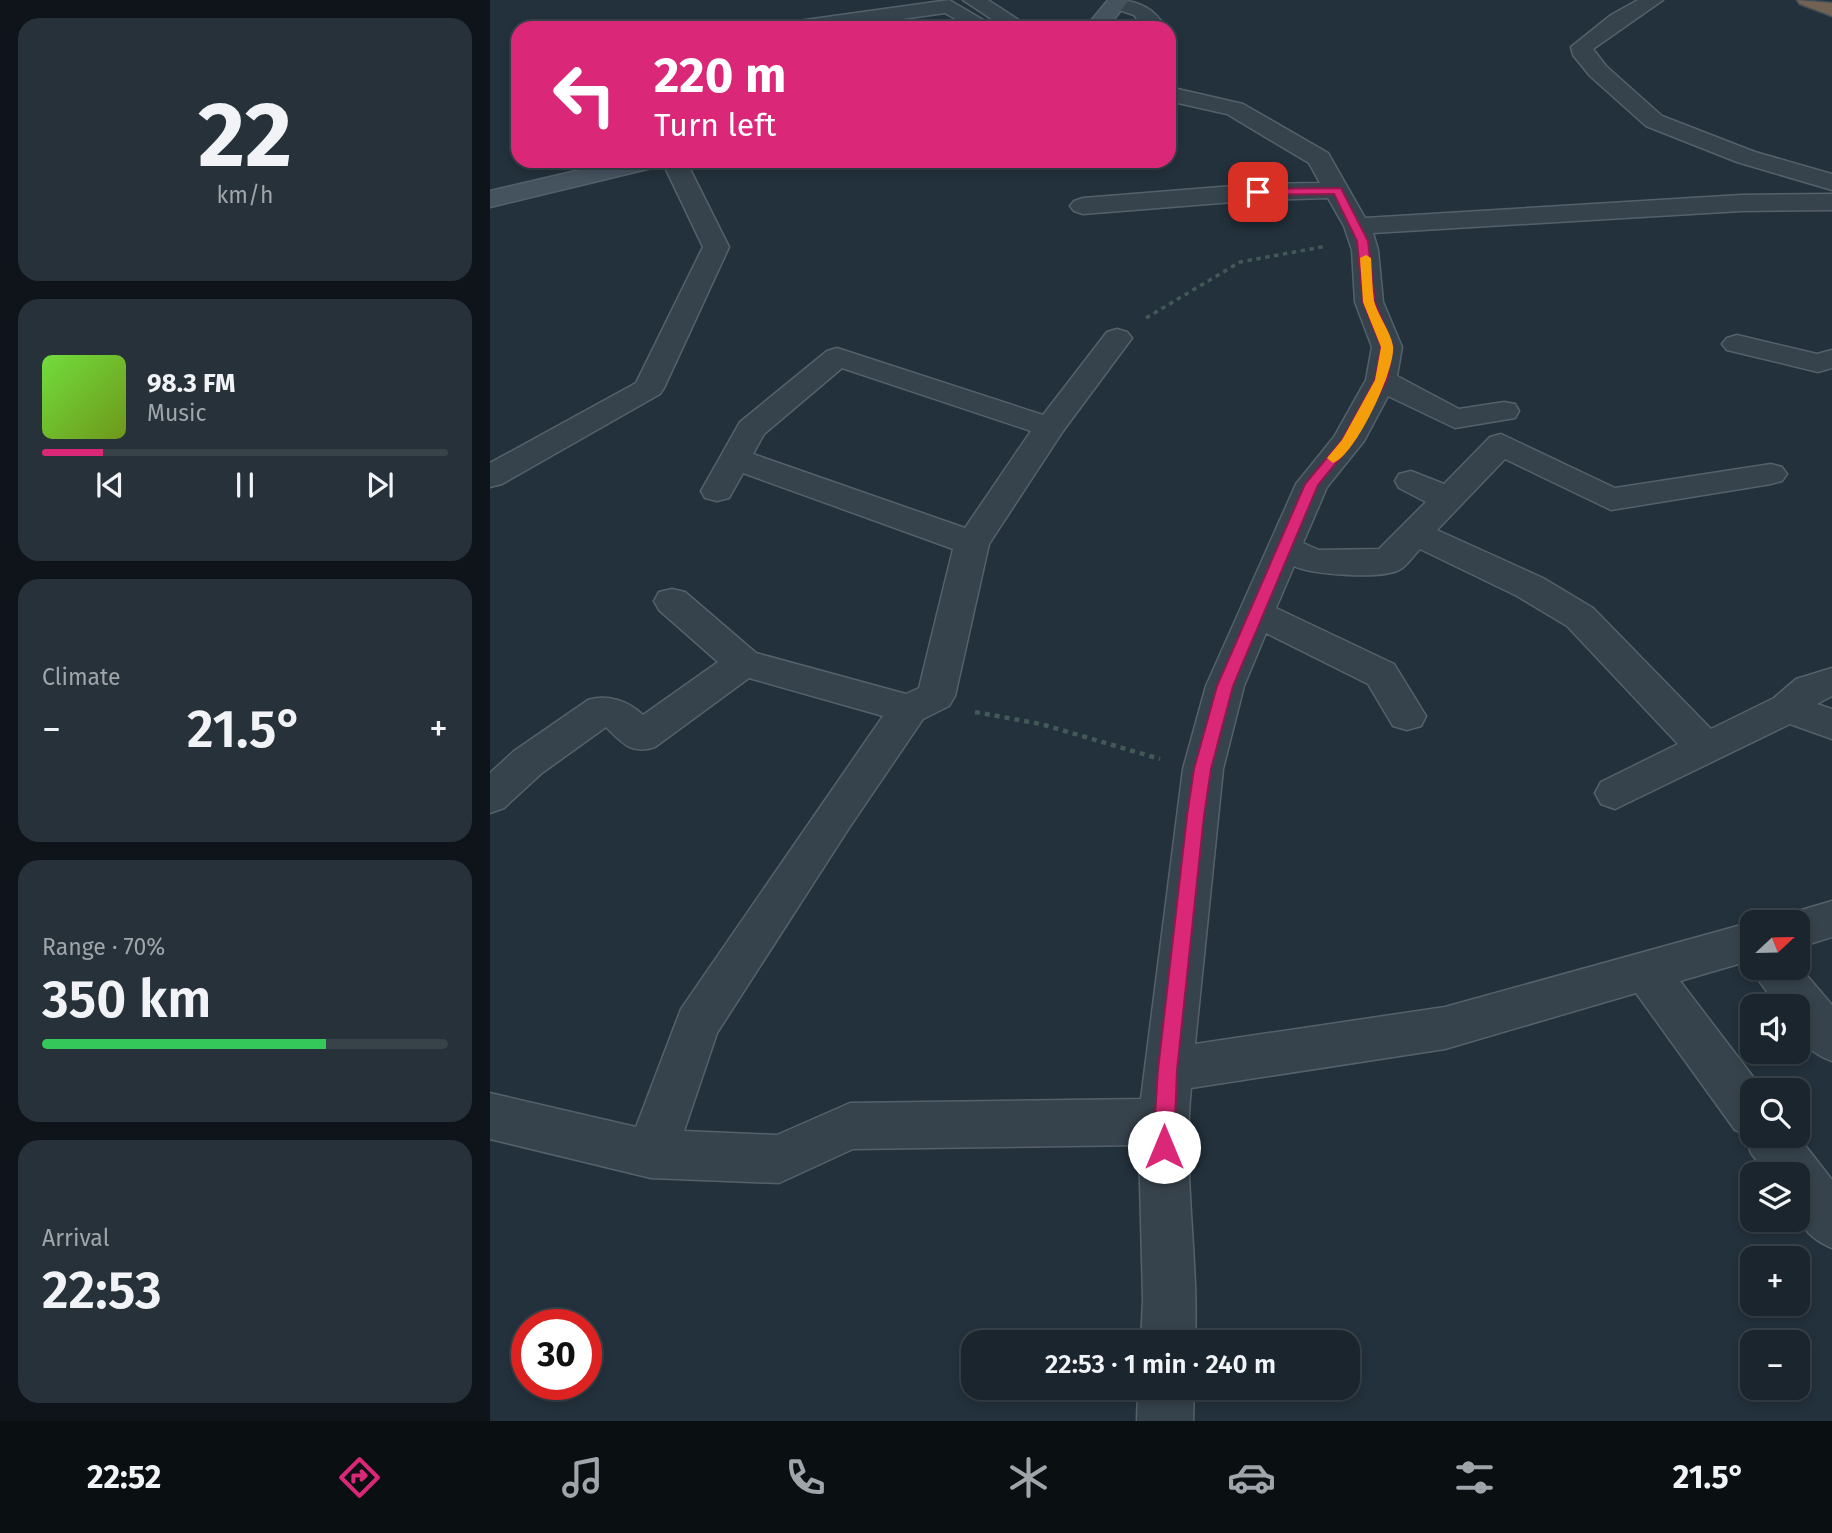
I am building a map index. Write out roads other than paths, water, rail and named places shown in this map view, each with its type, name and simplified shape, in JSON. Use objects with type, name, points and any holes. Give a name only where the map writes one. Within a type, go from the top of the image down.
[{"type":"highway","points":[[1807,0],[1832,10]]},
{"type":"street","points":[[1653,0],[1618,19],[1582,47],[1584,55],[1598,71],[1654,121],[1746,157],[1832,182]]},
{"type":"street","points":[[1102,21],[1118,1],[1142,11],[1150,21]]},
{"type":"street","points":[[841,21],[948,6],[988,9],[1008,21]]},
{"type":"street","points":[[1169,1330],[1170,1298],[1163,1122],[1203,769],[1225,686],[1284,548],[1312,484],[1348,441],[1381,380],[1387,347],[1369,302],[1360,233],[1319,158],[1235,109],[1176,96]]},
{"type":"street","points":[[490,199],[621,168]]},
{"type":"street","points":[[490,477],[615,410],[649,388],[716,247],[677,168]]},
{"type":"street","points":[[1083,206],[1258,192],[1337,190]]},
{"type":"street","points":[[1360,233],[1741,203],[1832,202]]},
{"type":"street","points":[[651,1154],[697,1024],[834,816],[922,702],[972,543],[1051,427],[1117,338]]},
{"type":"street","points":[[1737,344],[1818,363],[1832,359]]},
{"type":"street","points":[[717,491],[751,429],[837,357],[1051,427]]},
{"type":"street","points":[[1381,380],[1455,419],[1504,411]]},
{"type":"street","points":[[1284,548],[1314,562],[1388,561],[1502,444],[1611,499],[1771,474]]},
{"type":"street","points":[[734,459],[972,543]]},
{"type":"street","points":[[1411,481],[1448,499]]},
{"type":"street","points":[[1415,533],[1530,587],[1580,617],[1705,748]]},
{"type":"street","points":[[672,601],[743,663],[922,702]]},
{"type":"street","points":[[1256,614],[1381,674],[1407,716]]},
{"type":"street","points":[[490,797],[528,762],[602,710],[619,716],[641,737],[743,663]]},
{"type":"street","points":[[1615,793],[1788,708],[1809,689],[1832,682]]},
{"type":"street","points":[[1788,708],[1832,724]]},
{"type":"street","points":[[1810,925],[1832,919]]},
{"type":"street","points":[[1168,1070],[1445,1028],[1740,945]]},
{"type":"street","points":[[1646,971],[1740,1098]]},
{"type":"street","points":[[1783,980],[1832,1040]]},
{"type":"street","points":[[490,1116],[651,1154],[779,1159],[850,1126],[1163,1122]]},
{"type":"street","points":[[1810,1192],[1832,1222]]},
{"type":"street","points":[[1164,1421],[1165,1400]]}]
